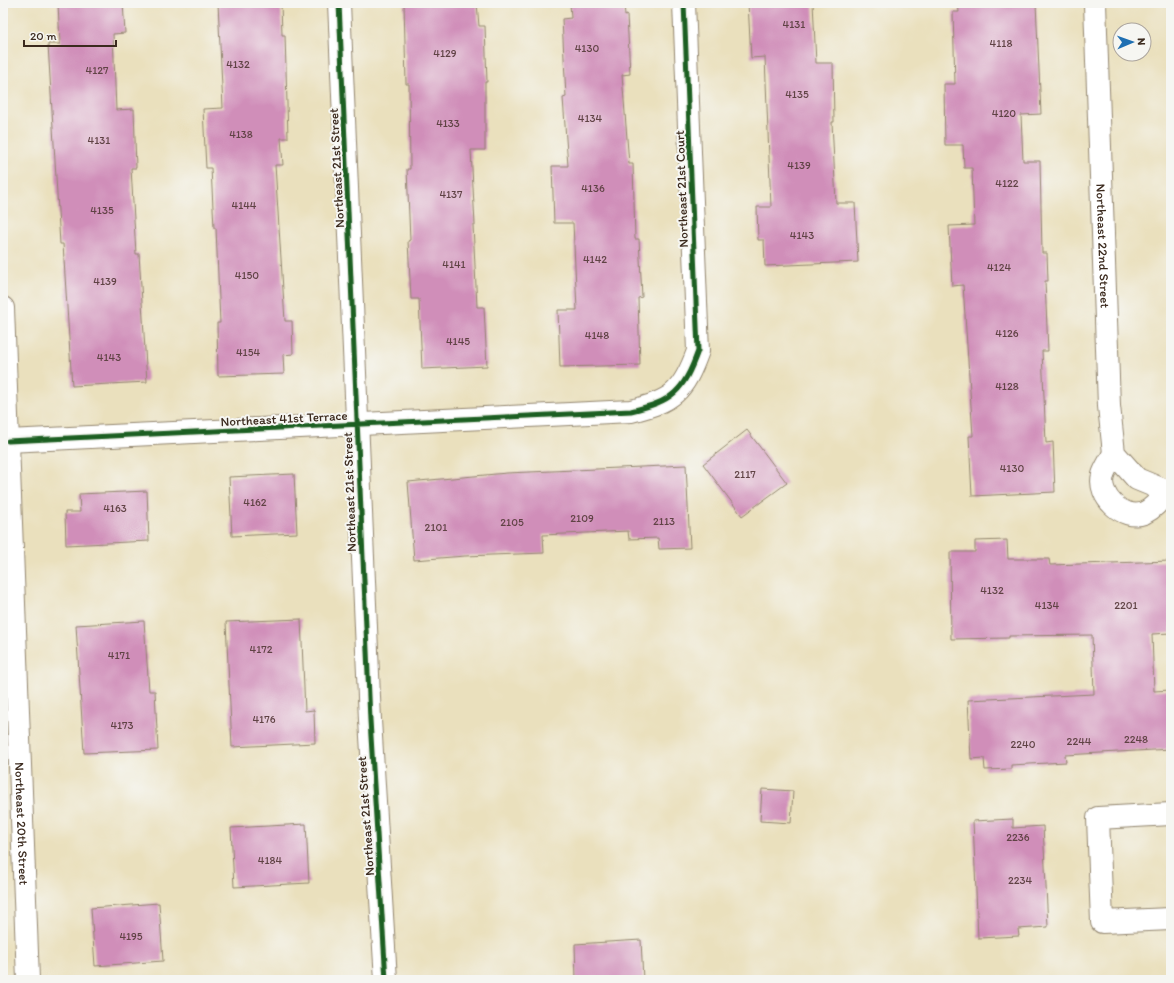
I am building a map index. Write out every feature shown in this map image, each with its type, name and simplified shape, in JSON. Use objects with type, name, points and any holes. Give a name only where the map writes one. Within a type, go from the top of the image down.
[{"type":"street","name":"Northeast 21st Street","points":[[339,3],[370,720],[386,980]]},
{"type":"street","name":"Northeast 21st Court","points":[[684,3],[698,351],[690,373]]},
{"type":"street","name":"Northeast 22nd Street","points":[[1094,3],[1109,406],[1114,453]]},
{"type":"street","name":"Northeast 20th Street","points":[[3,308],[28,980]]},
{"type":"street","name":"Northeast 41st Terrace","points":[[8,441],[631,411],[656,405],[677,392],[690,373]]},
{"type":"street","points":[[1114,453],[1137,479],[1168,492],[1156,506],[1142,514],[1129,514],[1110,503],[1103,491],[1103,476],[1114,453]]},
{"type":"street","points":[[1171,814],[1098,818],[1102,922],[1171,919]]},
{"type":"building","points":[[58,3],[123,3],[125,33],[113,34],[116,110],[134,109],[136,168],[131,168],[136,254],[139,254],[147,382],[72,386],[63,244],[60,244],[48,44],[60,44]]},
{"type":"building","points":[[218,3],[281,3],[282,35],[285,35],[288,138],[281,138],[283,165],[275,165],[285,321],[292,321],[293,354],[283,355],[284,374],[218,376],[217,323],[220,323],[216,228],[214,228],[211,168],[206,168],[203,109],[223,108]]},
{"type":"building","points":[[404,3],[477,3],[479,26],[485,26],[487,82],[485,82],[485,150],[471,150],[477,307],[484,307],[487,366],[422,369],[419,299],[411,299],[408,241],[410,240],[407,169],[410,169],[409,84],[406,84]]},
{"type":"building","points":[[570,3],[624,3],[625,16],[627,15],[630,74],[622,75],[629,164],[633,164],[635,239],[639,239],[642,297],[638,298],[640,365],[560,367],[558,310],[577,310],[573,223],[554,223],[552,166],[568,166],[563,98],[566,97],[562,19],[571,18]]},
{"type":"building","points":[[748,3],[813,3],[816,63],[833,63],[834,122],[832,122],[836,203],[855,203],[858,262],[765,266],[764,240],[758,240],[757,207],[771,207],[765,57],[751,58]]},
{"type":"building","points":[[958,3],[1036,3],[1041,114],[1021,115],[1023,161],[1040,161],[1042,253],[1047,253],[1048,281],[1045,281],[1048,351],[1042,351],[1046,443],[1053,442],[1055,492],[972,496],[969,436],[973,436],[963,285],[952,286],[949,226],[974,225],[972,168],[964,168],[963,145],[945,145],[944,84],[955,84],[953,12],[959,12]]},
{"type":"building","points":[[747,430],[787,483],[742,516],[703,464]]},
{"type":"building","points":[[686,465],[690,548],[659,549],[658,538],[629,539],[628,531],[543,535],[544,553],[465,556],[414,560],[408,482],[507,473]]},
{"type":"building","points":[[294,474],[297,533],[232,536],[229,477]]},
{"type":"building","points":[[147,491],[149,541],[66,545],[65,512],[80,512],[79,494]]},
{"type":"building","points":[[1007,540],[1008,559],[1049,559],[1050,565],[1171,561],[1171,633],[1152,634],[1154,691],[1171,690],[1171,749],[1065,755],[1066,762],[1011,765],[1011,769],[985,770],[984,758],[971,759],[968,700],[1094,694],[1092,635],[1009,636],[1009,638],[951,639],[950,552],[975,552],[975,541]]},
{"type":"building","points":[[301,619],[305,711],[314,710],[315,743],[232,747],[226,622]]},
{"type":"building","points":[[144,621],[149,691],[155,691],[158,750],[84,753],[76,625]]},
{"type":"building","points":[[762,789],[793,791],[791,823],[760,821]]},
{"type":"building","points":[[1013,819],[1013,828],[1043,826],[1048,927],[1018,929],[1019,936],[978,938],[973,821]]},
{"type":"building","points":[[306,824],[309,883],[234,887],[231,828]]},
{"type":"building","points":[[159,903],[163,961],[95,966],[91,908]]},
{"type":"building","points":[[641,940],[643,980],[576,980],[575,944]]},
{"type":"cycle path","points":[[339,3],[370,720],[386,980]]},
{"type":"cycle path","points":[[8,441],[631,411],[657,403],[675,393],[687,376],[698,351],[684,3]]}]
